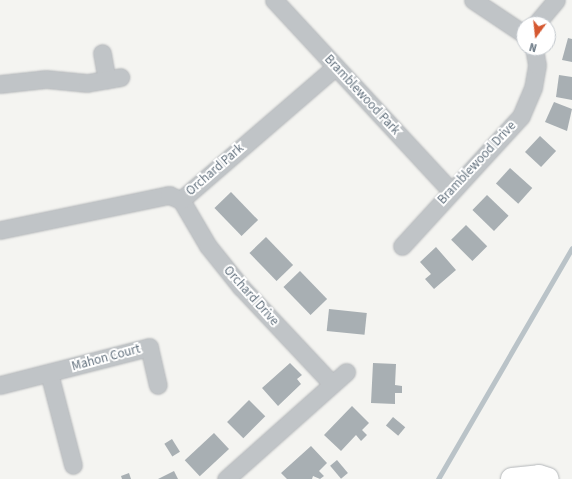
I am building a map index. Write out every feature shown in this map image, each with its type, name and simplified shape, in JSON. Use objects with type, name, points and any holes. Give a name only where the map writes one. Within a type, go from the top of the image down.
[{"type":"highway","points":[[512,479],[539,476],[548,479]]},
{"type":"street","name":"Bramblewood Park","points":[[274,0],[450,190]]},
{"type":"street","points":[[472,0],[516,29]]},
{"type":"street","points":[[543,16],[556,0]]},
{"type":"street","points":[[0,84],[46,78],[80,83],[113,78],[102,53]]},
{"type":"street","name":"Bramblewood Drive","points":[[402,246],[450,190],[521,116],[533,88],[537,65],[535,56]]},
{"type":"street","name":"Orchard Park","points":[[0,230],[169,195],[180,200],[335,67]]},
{"type":"street","name":"Orchard Drive","points":[[180,200],[208,246],[240,287],[332,384]]},
{"type":"street","name":"Mahon Court","points":[[0,385],[149,347],[158,385]]},
{"type":"street","points":[[226,479],[346,372]]},
{"type":"street","points":[[49,373],[73,465]]},
{"type":"building","points":[[568,38],[572,39],[572,62],[562,60]]},
{"type":"building","points":[[559,75],[572,77],[572,100],[556,97]]},
{"type":"building","points":[[554,102],[572,109],[567,131],[545,122]]},
{"type":"building","points":[[540,136],[556,151],[541,167],[525,152]]},
{"type":"building","points":[[510,168],[532,188],[518,204],[496,184]]},
{"type":"building","points":[[231,192],[258,220],[242,236],[214,208]]},
{"type":"building","points":[[487,195],[509,216],[494,231],[472,210]]},
{"type":"building","points":[[466,225],[487,246],[472,261],[451,240]]},
{"type":"building","points":[[266,237],[293,265],[277,281],[249,253]]},
{"type":"building","points":[[436,247],[456,270],[434,289],[425,279],[431,274],[420,262]]},
{"type":"building","points":[[300,271],[327,299],[311,315],[283,287]]},
{"type":"building","points":[[329,309],[367,313],[364,335],[327,331]]},
{"type":"building","points":[[290,363],[302,375],[297,379],[301,384],[278,406],[262,388]]},
{"type":"building","points":[[373,363],[396,364],[395,385],[402,386],[402,393],[395,393],[395,404],[371,403]]},
{"type":"building","points":[[249,400],[265,416],[243,438],[227,422]]},
{"type":"building","points":[[352,406],[369,423],[362,430],[367,435],[361,441],[356,435],[341,451],[324,435]]},
{"type":"building","points":[[393,417],[405,427],[398,436],[386,425]]},
{"type":"building","points":[[214,433],[229,449],[200,476],[185,460]]},
{"type":"building","points":[[172,439],[180,452],[172,456],[164,444]]},
{"type":"building","points":[[311,446],[327,463],[319,471],[324,476],[320,479],[313,476],[312,479],[287,479],[281,473]]},
{"type":"building","points":[[337,460],[348,473],[341,479],[330,466]]},
{"type":"building","points":[[174,471],[178,479],[158,479]]},
{"type":"building","points":[[129,473],[131,479],[122,479],[121,476]]},
{"type":"waterway","points":[[438,479],[572,248]]}]
